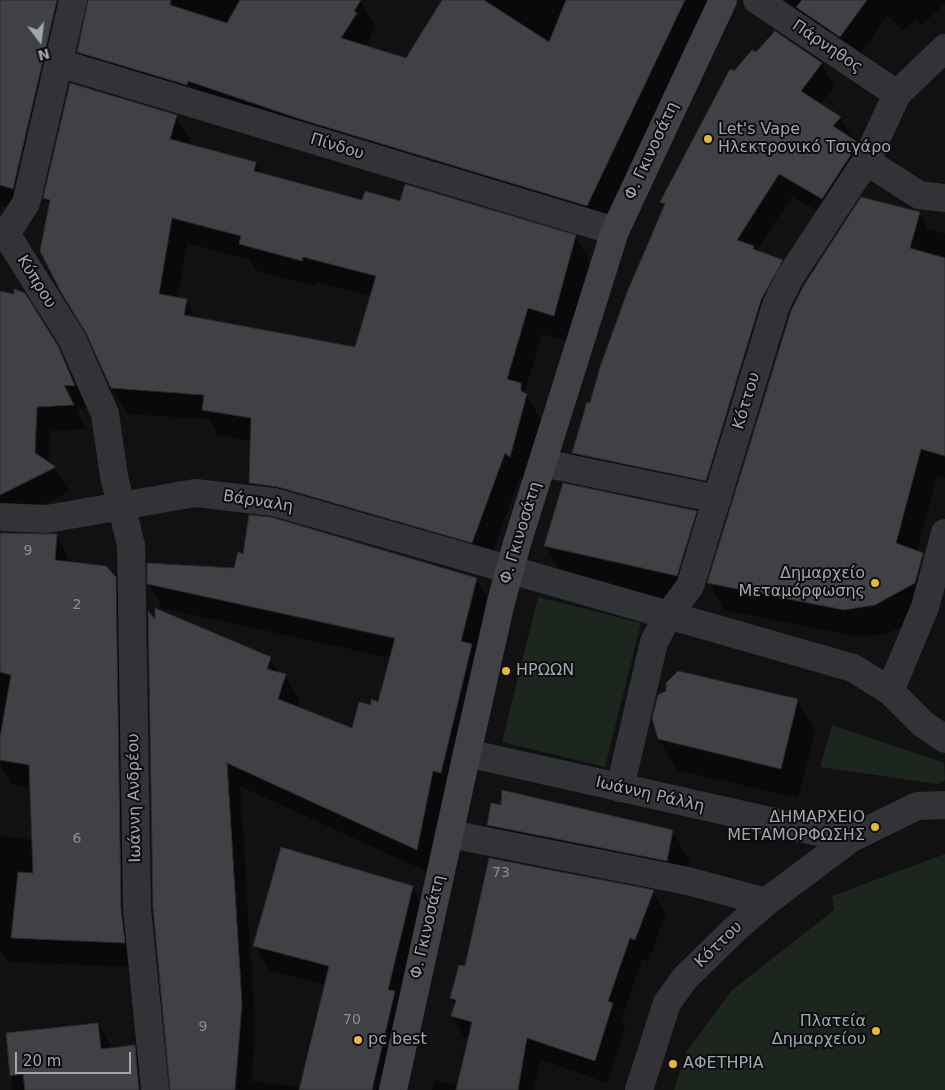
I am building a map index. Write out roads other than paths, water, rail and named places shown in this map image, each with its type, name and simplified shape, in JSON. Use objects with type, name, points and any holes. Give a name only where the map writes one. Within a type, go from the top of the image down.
[{"type":"main road","name":"Φ. Γκινοσάτη","points":[[393,1090],[510,568],[614,231],[723,0]]},
{"type":"street","name":"Κύπρου","points":[[73,0],[26,203],[3,235],[72,339],[105,414],[114,476],[121,506]]},
{"type":"street","name":"Πάρνηθος","points":[[758,0],[897,94]]},
{"type":"street","name":"Κόττου","points":[[620,788],[654,642],[668,616],[690,586],[776,305],[790,277],[866,161],[897,94],[945,48]]},
{"type":"street","name":"Πίνδου","points":[[59,63],[614,231]]},
{"type":"street","points":[[866,161],[919,195],[945,198]]},
{"type":"street","points":[[543,463],[717,499]]},
{"type":"street","name":"Βάρναλη","points":[[0,517],[47,519],[195,493],[274,502],[510,568]]},
{"type":"street","name":"Ιωάννη Ανδρέου","points":[[121,506],[131,545],[137,909],[155,1090]]},
{"type":"street","points":[[890,691],[925,607],[945,533]]},
{"type":"street","points":[[510,568],[668,616],[853,668],[890,691],[923,724],[945,740]]},
{"type":"street","name":"Ιωάννη Ράλλη","points":[[467,753],[850,839]]},
{"type":"street","points":[[850,839],[916,806],[945,805]]},
{"type":"street","points":[[450,834],[688,880],[766,902]]},
{"type":"street","name":"Κόττου","points":[[639,1090],[667,1003],[685,978],[766,902],[850,839]]},
{"type":"place","name":"Let's Vape Ηλεκτρονικό Τσιγάρο","points":[[708,139]]},
{"type":"place","name":"Δημαρχείο Μεταμόρφωσης","points":[[875,583]]},
{"type":"place","name":"ΗΡΩΩΝ","points":[[506,671]]},
{"type":"place","name":"ΔΗΜΑΡΧΕΙΟ ΜΕΤΑΜΟΡΦΩΣΗΣ","points":[[875,827]]},
{"type":"place","name":"Πλατεία Δημαρχείου","points":[[876,1031]]},
{"type":"place","name":"pc best","points":[[358,1040]]},
{"type":"place","name":"ΑΦΕΤΗΡΙΑ","points":[[673,1064]]}]
